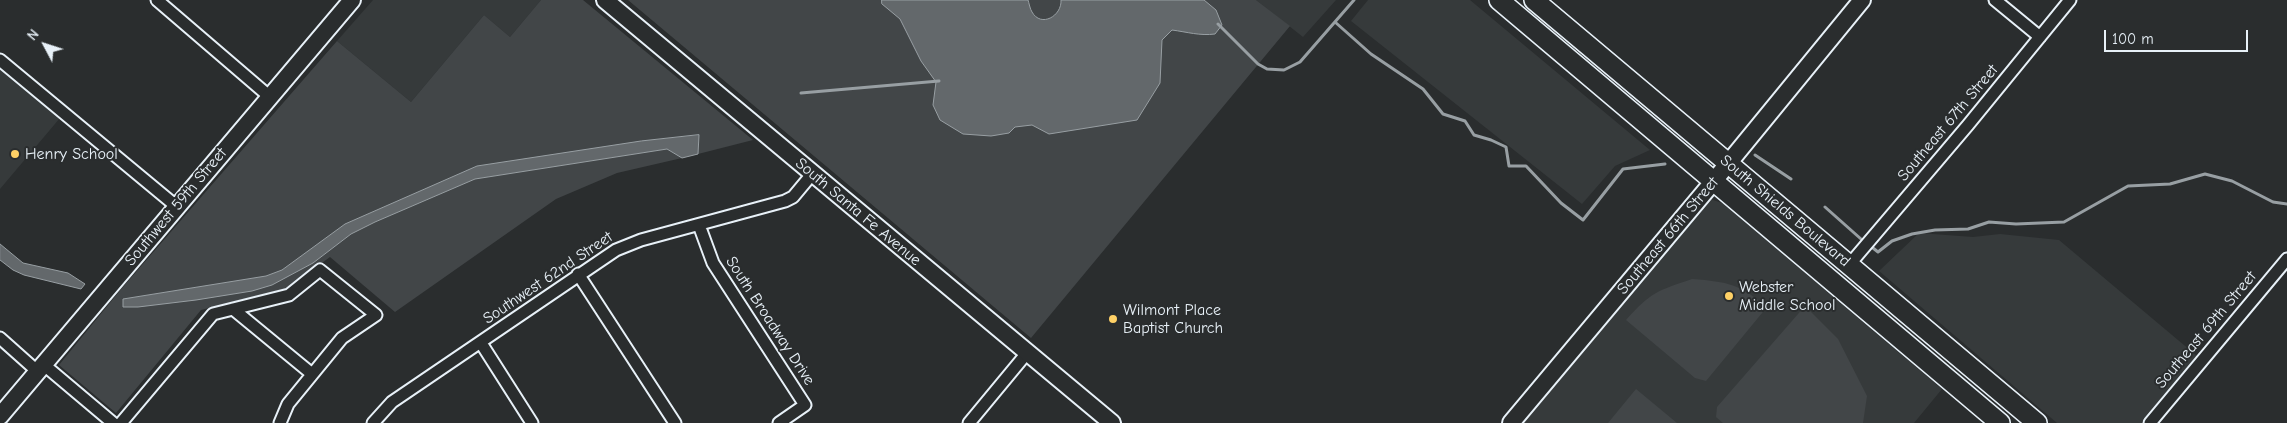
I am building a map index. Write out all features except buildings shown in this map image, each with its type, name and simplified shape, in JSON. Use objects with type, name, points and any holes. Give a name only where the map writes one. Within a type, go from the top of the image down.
[{"type":"main road","name":"Southwest 59th Street","points":[[0,416],[352,0]]},
{"type":"main road","name":"South Santa Fe Avenue","points":[[605,0],[1112,423]]},
{"type":"main road","name":"South Shields Boulevard","points":[[1499,0],[2000,423]]},
{"type":"main road","name":"South Shields Boulevard","points":[[1534,0],[2037,423]]},
{"type":"main road","name":"Southeast 66th Street","points":[[1511,423],[1729,164],[1862,0]]},
{"type":"street","points":[[157,0],[270,97]]},
{"type":"street","points":[[1995,0],[2040,37]]},
{"type":"street","name":"Southeast 67th Street","points":[[1849,265],[2070,0]]},
{"type":"street","points":[[0,60],[176,206]]},
{"type":"street","name":"Southwest 62nd Street","points":[[373,423],[392,402],[481,343],[602,258],[628,244],[785,201],[793,197],[813,174]]},
{"type":"street","name":"South Broadway Drive","points":[[699,225],[713,264],[804,405],[779,423]]},
{"type":"street","name":"Southeast 69th Street","points":[[2150,423],[2287,259]]},
{"type":"street","points":[[121,423],[214,314],[289,294],[320,270],[376,315],[342,338],[288,404],[280,423]]},
{"type":"street","points":[[578,274],[676,423]]},
{"type":"street","points":[[233,309],[312,374]]},
{"type":"street","points":[[0,338],[113,423]]},
{"type":"street","points":[[481,343],[532,423]]},
{"type":"street","points":[[968,423],[1027,353]]},
{"type":"shaded area","points":[[373,0],[541,0],[510,37],[484,15],[411,102],[337,41]]},
{"type":"shaded area","points":[[541,0],[583,0],[753,140],[698,154],[699,136],[477,166],[345,224],[282,270],[266,276],[123,299],[272,285],[313,263],[351,234],[475,179],[667,149],[682,158],[617,173],[556,199],[395,312],[330,257],[288,288],[201,310],[116,413],[59,365],[122,288],[337,41],[411,102],[484,15],[510,37]]},
{"type":"shaded area","points":[[628,0],[1256,0],[1290,26],[1031,338]]},
{"type":"shaded area","points":[[882,0],[1028,0],[1031,11],[1036,17],[1045,19],[1055,15],[1061,0],[1204,0],[1216,10],[1222,25],[1215,34],[1172,30],[1162,40],[1160,83],[1137,120],[1049,134],[1032,125],[1015,127],[1009,133],[991,136],[963,134],[940,120],[933,105],[936,82],[921,61],[900,19],[882,4]]},
{"type":"shaded area","points":[[1256,0],[1336,0],[1303,37]]},
{"type":"shaded area","points":[[1368,0],[1470,0],[1650,150],[1615,166],[1582,204],[1351,21]]},
{"type":"shaded area","name":"Henry School","points":[[0,67],[60,118],[0,189]]},
{"type":"shaded area","points":[[699,135],[698,154],[682,158],[667,149],[475,179],[351,234],[313,263],[272,285],[252,291],[196,300],[123,307],[123,299],[266,276],[282,270],[345,224],[477,166],[641,141]]},
{"type":"shaded area","name":"Webster Middle School","points":[[1710,199],[1722,203],[1942,389],[1914,423],[1521,423],[1706,200]]},
{"type":"shaded area","points":[[1919,233],[1973,237],[2000,234],[2059,240],[2197,356],[2142,423],[2057,423],[1879,271]]},
{"type":"shaded area","points":[[0,244],[23,263],[68,273],[85,284],[81,289],[24,275],[13,270],[0,260]]},
{"type":"shaded area","points":[[1692,279],[1725,283],[1749,293],[1767,307],[1706,381],[1695,378],[1626,320],[1642,303],[1655,294]]},
{"type":"shaded area","points":[[1805,306],[1838,339],[1867,396],[1863,423],[1723,423],[1716,417],[1717,407]]},
{"type":"shaded area","points":[[1636,389],[1677,423],[1608,423]]},
{"type":"waterway","points":[[1218,24],[1258,64],[1267,69],[1284,70],[1300,62],[1354,0]]},
{"type":"waterway","points":[[1335,22],[1371,54],[1423,89],[1443,114],[1465,121],[1474,135],[1506,147],[1509,166],[1526,166],[1561,203],[1583,220],[1623,169],[1665,164]]},
{"type":"waterway","points":[[801,93],[939,81]]},
{"type":"waterway","points":[[1755,155],[1791,179]]},
{"type":"waterway","points":[[1873,248],[1878,252],[1892,241],[1912,234],[1935,230],[1968,229],[1989,222],[2016,224],[2064,222],[2128,186],[2170,184],[2205,174],[2232,181],[2273,202],[2287,204]]},
{"type":"waterway","points":[[1825,207],[1861,239]]},
{"type":"place","name":"Henry School","points":[[15,154]]},
{"type":"place","name":"Webster Middle School","points":[[1729,296]]},
{"type":"place","name":"Wilmont Place Baptist Church","points":[[1113,319]]}]
